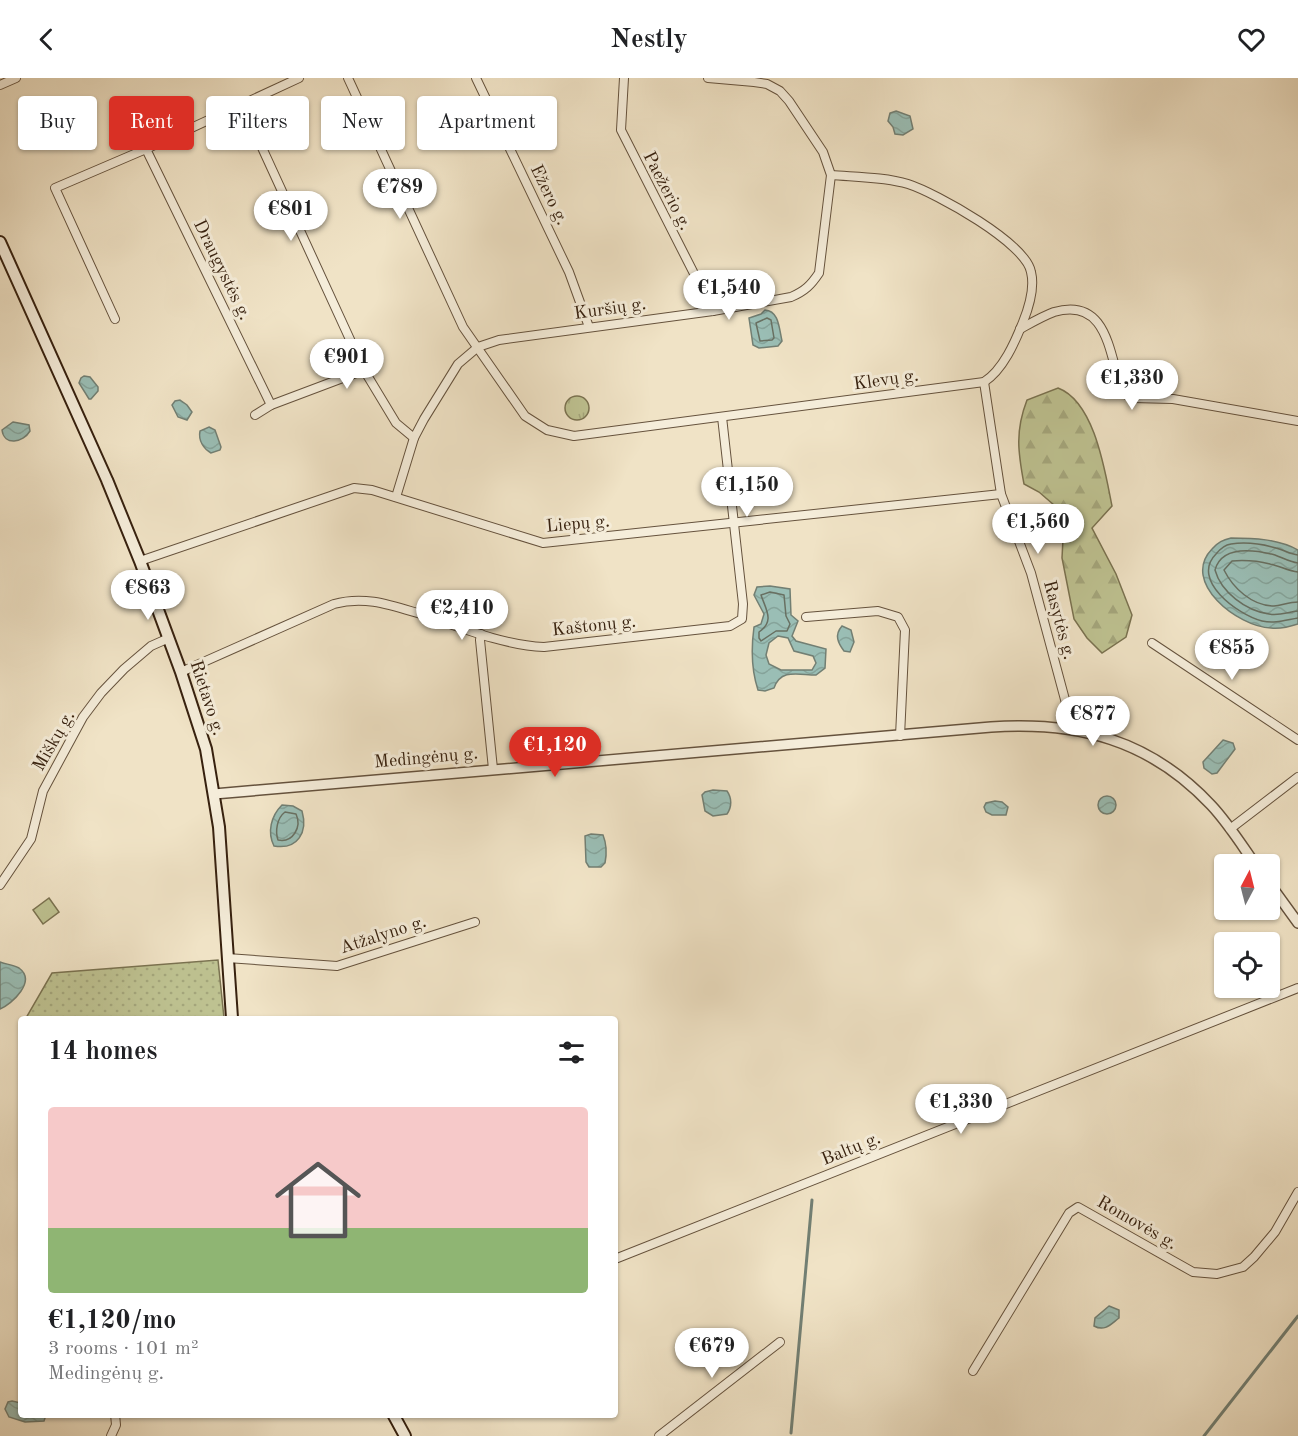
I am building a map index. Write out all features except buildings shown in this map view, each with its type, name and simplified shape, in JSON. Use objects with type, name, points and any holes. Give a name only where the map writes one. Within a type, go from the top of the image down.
[{"type":"main road","name":"Rietavo g.","points":[[0,242],[141,561],[206,749],[219,827],[232,1016]]},
{"type":"main road","points":[[395,1418],[405,1436]]},
{"type":"street","points":[[0,86],[16,78]]},
{"type":"street","points":[[260,96],[299,78]]},
{"type":"street","name":"Klevų g.","points":[[348,78],[463,327],[525,416],[535,424],[559,434],[587,435],[984,382]]},
{"type":"street","name":"Ežero g.","points":[[476,78],[569,272],[589,327]]},
{"type":"street","name":"Paežerio g.","points":[[624,78],[621,130],[713,311]]},
{"type":"street","name":"Kuršių g.","points":[[396,497],[414,438],[424,419],[458,364],[478,347],[499,340],[713,311],[791,297],[803,292],[812,284],[819,273],[831,175],[823,152],[780,91],[766,84],[708,78]]},
{"type":"street","points":[[115,319],[55,188],[144,150]]},
{"type":"street","name":"Draugystės g.","points":[[146,150],[271,405]]},
{"type":"street","points":[[263,150],[364,370],[396,423],[414,438]]},
{"type":"street","points":[[831,175],[908,184],[965,212],[1013,246],[1027,261],[1031,272],[1030,297],[1020,329],[1000,367],[992,377],[984,382]]},
{"type":"street","points":[[1020,329],[1054,313],[1070,310],[1086,313],[1098,321],[1102,328],[1124,393],[1133,398],[1173,399],[1298,421]]},
{"type":"street","points":[[255,415],[271,405],[364,370]]},
{"type":"street","name":"Rasytės g.","points":[[984,382],[1001,494],[1031,573],[1067,707],[1069,728]]},
{"type":"street","points":[[722,417],[735,522]]},
{"type":"street","name":"Liepų g.","points":[[141,561],[354,488],[372,490],[543,543],[1001,494]]},
{"type":"street","name":"Kaštonų g.","points":[[181,672],[346,601],[358,599],[385,603],[519,644],[544,647],[730,626],[742,619],[743,604],[735,522]]},
{"type":"street","points":[[806,617],[878,611],[898,617],[905,630],[896,737]]},
{"type":"street","points":[[481,634],[493,769]]},
{"type":"street","name":"Miškų g.","points":[[0,885],[30,839],[43,791],[83,717],[101,693],[124,669],[151,646],[169,638]]},
{"type":"street","points":[[1152,643],[1298,740]]},
{"type":"street","name":"Medingėnų g.","points":[[214,794],[1019,725],[1069,728],[1093,733],[1114,740],[1163,765],[1198,792],[1213,807],[1248,854]]},
{"type":"street","points":[[1230,829],[1298,777]]},
{"type":"street","points":[[1280,898],[1298,923]]},
{"type":"street","name":"Atžalyno g.","points":[[227,958],[337,966],[475,922]]},
{"type":"street","name":"Baltų g.","points":[[618,1257],[1298,988]]},
{"type":"street","name":"Romovės g.","points":[[973,1371],[1069,1213],[1078,1207],[1193,1272],[1217,1274],[1243,1268],[1254,1257],[1275,1232],[1298,1192]]},
{"type":"street","points":[[660,1436],[780,1341]]},
{"type":"street","points":[[111,1436],[116,1425],[116,1418]]},
{"type":"green space","points":[[1058,388],[1071,396],[1081,408],[1090,423],[1102,457],[1112,506],[1092,528],[1116,574],[1132,615],[1126,637],[1102,653],[1087,638],[1074,619],[1062,558],[1063,539],[1077,525],[1039,492],[1024,484],[1022,472],[1019,432],[1027,400]]},
{"type":"green space","points":[[577,396],[586,399],[589,408],[586,417],[577,420],[568,417],[565,408],[568,399]]},
{"type":"green space","points":[[49,898],[59,912],[43,924],[33,910]]},
{"type":"green space","points":[[218,960],[224,1016],[27,1016],[52,973]]},
{"type":"water","points":[[896,111],[910,116],[913,129],[903,135],[895,134],[888,121],[890,113]]},
{"type":"water","points":[[765,310],[770,311],[776,317],[782,341],[778,346],[759,348],[753,345],[749,318]]},
{"type":"water","points":[[84,376],[90,377],[98,387],[98,391],[91,399],[79,383]]},
{"type":"water","points":[[180,400],[192,412],[187,420],[178,417],[172,405],[175,401]]},
{"type":"water","points":[[13,422],[29,425],[30,431],[19,440],[10,441],[3,435],[2,430]]},
{"type":"water","points":[[209,427],[215,430],[221,447],[220,450],[211,453],[202,444],[200,438],[200,431]]},
{"type":"water","points":[[1231,538],[1274,541],[1298,550],[1298,624],[1278,628],[1258,626],[1243,620],[1217,600],[1208,588],[1203,575],[1204,562],[1216,545]]},
{"type":"water","points":[[757,587],[790,589],[791,615],[798,621],[792,636],[796,641],[826,649],[825,668],[816,675],[786,675],[777,682],[774,688],[765,691],[758,690],[753,667],[752,643],[754,627],[761,624],[764,614],[754,595]],"holes":[[[778,636],[788,638],[794,651],[813,656],[816,663],[812,670],[781,670],[769,664],[766,655],[769,643]]]},
{"type":"water","points":[[842,626],[851,630],[854,642],[850,652],[844,651],[839,642],[838,633]]},
{"type":"water","points":[[1223,740],[1233,743],[1235,749],[1217,773],[1212,774],[1204,768],[1203,762]]},
{"type":"water","points":[[713,790],[727,791],[729,794],[731,805],[727,814],[713,816],[705,811],[702,795]]},
{"type":"water","points":[[1103,796],[1111,796],[1116,801],[1114,812],[1103,814],[1098,809],[1098,801]]},
{"type":"water","points":[[1002,802],[1008,807],[1006,815],[992,815],[986,812],[984,807],[986,803]]},
{"type":"water","points":[[282,805],[293,806],[302,811],[304,826],[295,842],[282,847],[274,846],[271,824]]},
{"type":"water","points":[[603,835],[606,856],[605,863],[601,867],[589,867],[586,862],[585,836]]},
{"type":"water","points":[[0,962],[19,968],[24,973],[25,979],[21,992],[0,1009]]},
{"type":"water","points":[[1109,1306],[1119,1310],[1119,1318],[1105,1328],[1094,1326],[1095,1318]]},
{"type":"water","points":[[8,1402],[18,1402],[18,1418],[45,1418],[44,1421],[25,1422],[9,1417],[5,1409]]},
{"type":"waterway","points":[[791,1433],[812,1200]]},
{"type":"waterway","points":[[1204,1436],[1298,1316]]}]
